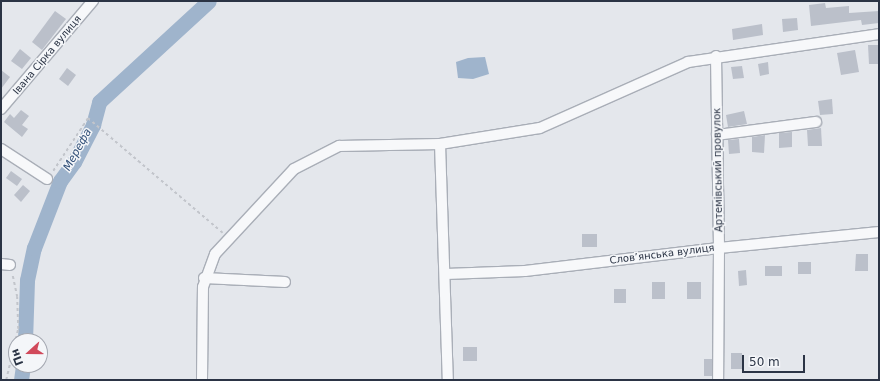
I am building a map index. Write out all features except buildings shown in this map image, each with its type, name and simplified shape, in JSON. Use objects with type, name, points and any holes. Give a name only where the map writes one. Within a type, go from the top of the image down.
[{"type":"street","name":"Івана Сірка вулиця","points":[[1,109],[93,1]]},
{"type":"street","points":[[202,380],[204,278],[215,254],[294,169],[339,146],[440,144],[540,128],[688,62],[716,56],[879,34]]},
{"type":"street","name":"Артемівський провулок","points":[[716,56],[719,248],[718,380]]},
{"type":"street","points":[[717,134],[816,122]]},
{"type":"street","points":[[440,144],[446,274],[448,380]]},
{"type":"street","points":[[1,149],[47,180]]},
{"type":"street","name":"Слов’янська вулиця","points":[[446,274],[525,271],[719,248],[879,232]]},
{"type":"street","points":[[204,278],[284,282]]},
{"type":"path","points":[[47,180],[88,118],[229,238]]},
{"type":"path","points":[[5,264],[17,296],[18,329],[6,380]]},
{"type":"water","points":[[485,57],[489,74],[473,79],[458,78],[456,62],[468,58]]},
{"type":"waterway","name":"Мерефа","points":[[25,333],[27,280],[34,248],[60,181],[74,162],[93,125],[99,102],[209,1]]},
{"type":"waterway","name":"Мерефа","points":[[21,380],[22,373]]}]
